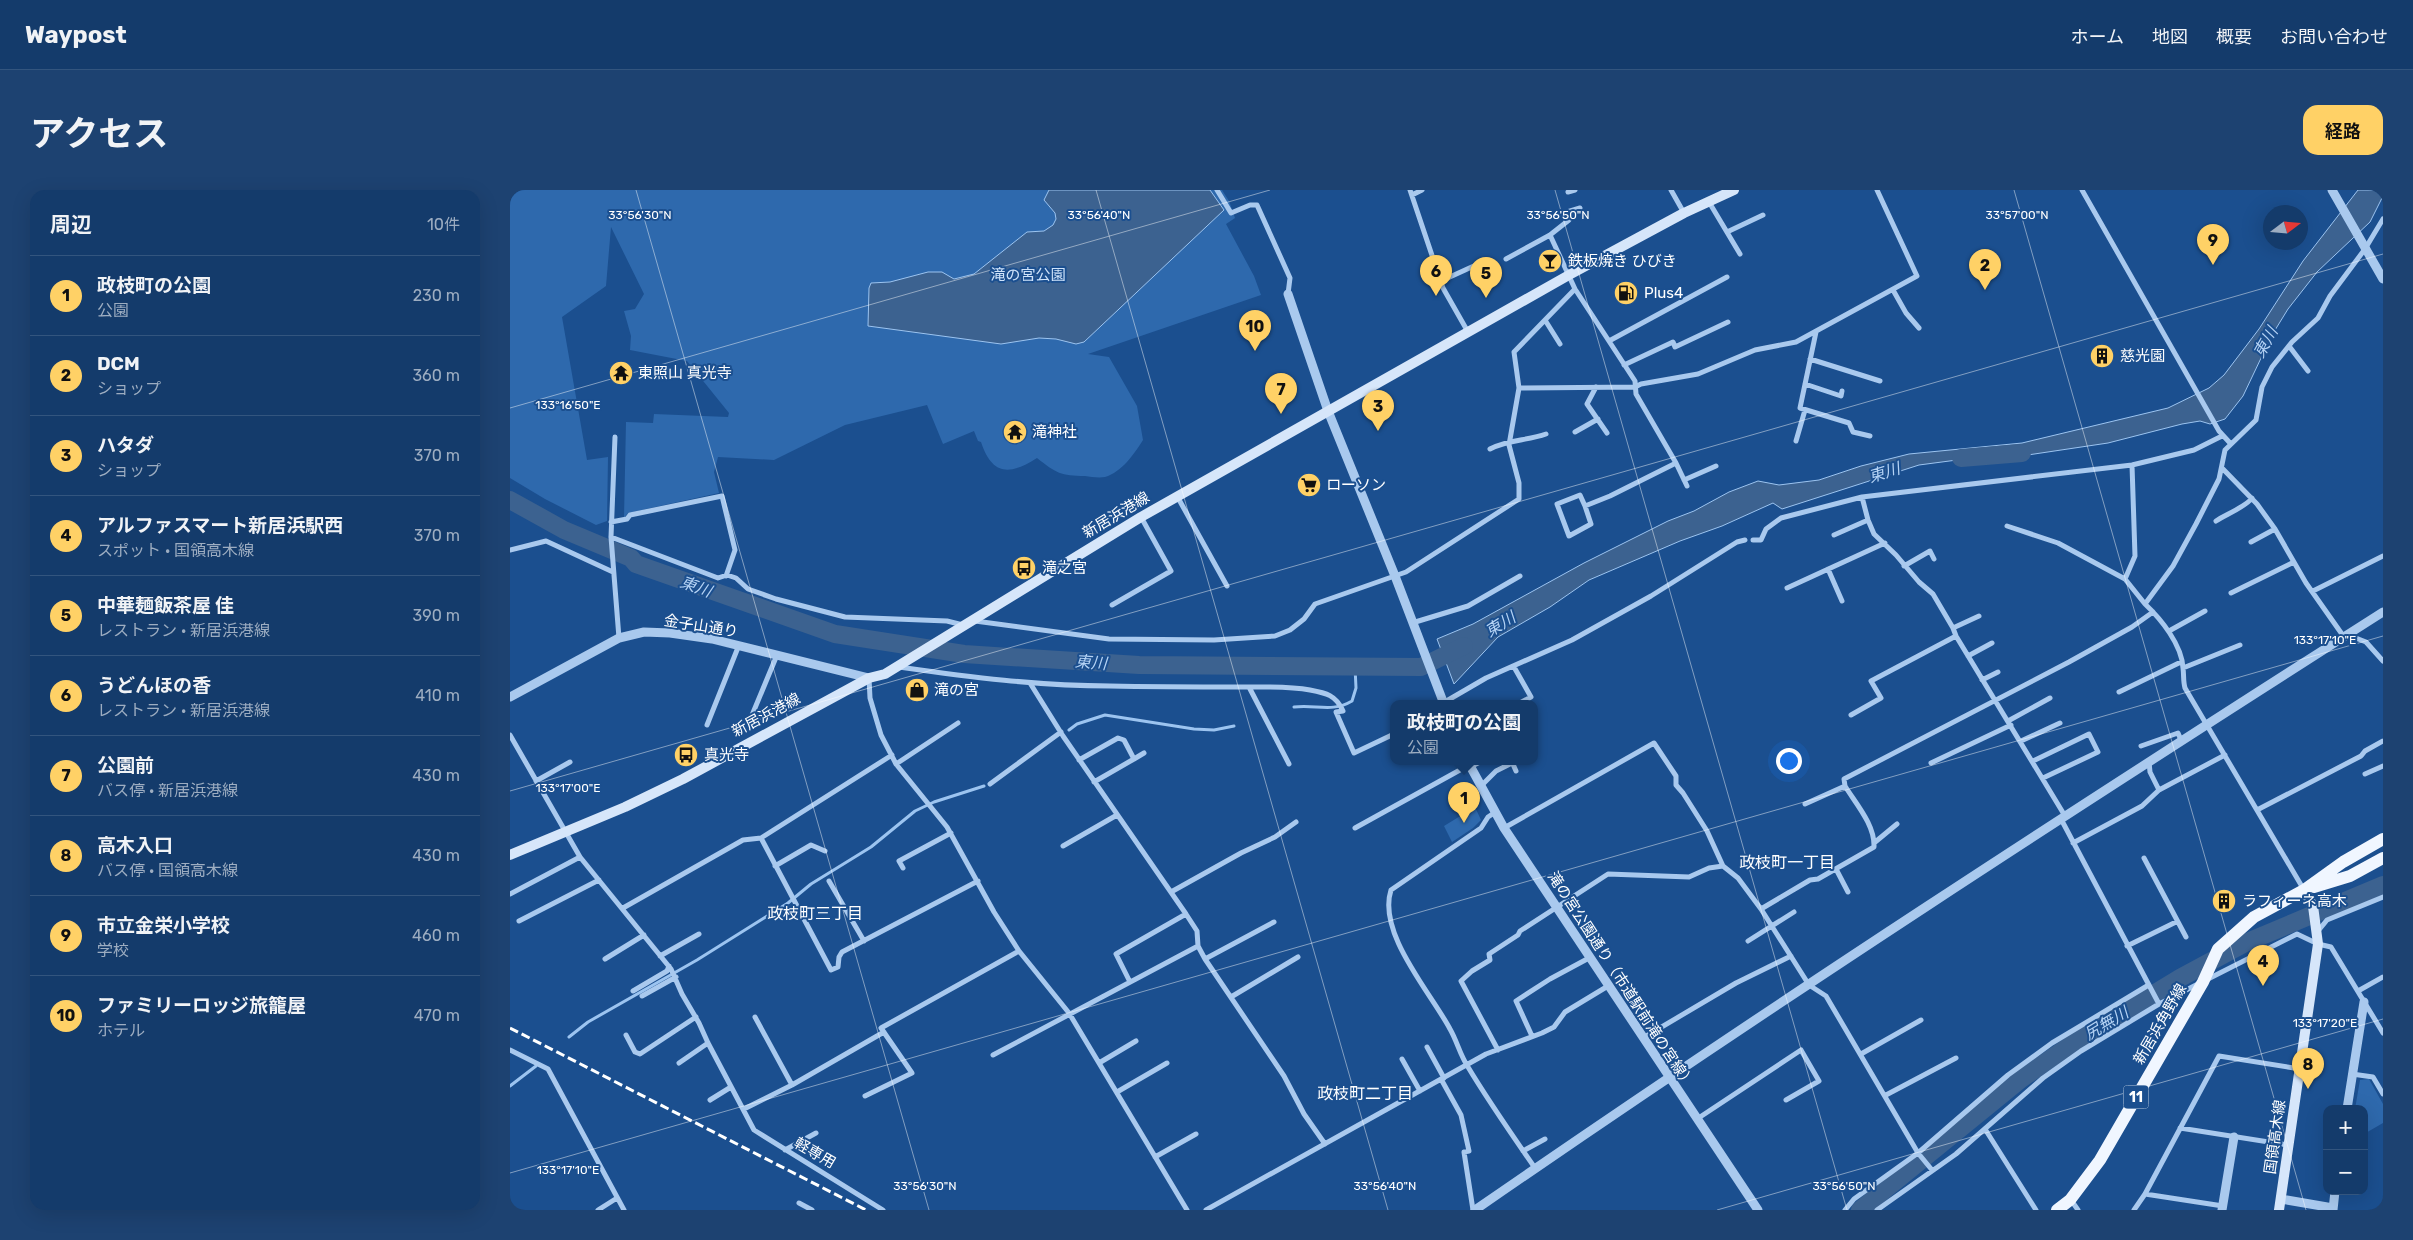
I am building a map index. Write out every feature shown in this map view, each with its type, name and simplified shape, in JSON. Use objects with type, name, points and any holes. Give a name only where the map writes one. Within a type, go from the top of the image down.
[{"type":"main road","name":"新居浜港線","points":[[510,855],[625,807],[683,779],[869,678],[885,674],[951,634],[967,622],[1177,496],[1569,275],[1684,213],[1734,190]]},
{"type":"main road","name":"11","points":[[2204,979],[2218,949],[2254,917],[2304,890],[2343,862],[2383,840]]},
{"type":"main road","name":"11","points":[[2304,890],[2350,876],[2383,858]]},
{"type":"main road","name":"国領高木線","points":[[2279,1210],[2318,944],[2318,931],[2313,906],[2304,890]]},
{"type":"main road","name":"新居浜角野線","points":[[2057,1210],[2070,1200],[2100,1160],[2204,979]]},
{"type":"street","points":[[1217,190],[1231,213],[1250,205],[1257,206],[1290,278],[1288,294],[1328,411],[1443,700]]},
{"type":"street","points":[[1422,190],[1411,192],[1441,281],[1468,333]]},
{"type":"street","points":[[1568,192],[1575,190]]},
{"type":"street","points":[[1671,190],[1684,213]]},
{"type":"street","points":[[1519,388],[1635,387],[1641,384],[1698,374],[1755,350],[1796,342],[1893,290],[1917,276],[1876,190]]},
{"type":"street","points":[[2082,190],[2197,392],[2221,433],[2230,443]]},
{"type":"street","points":[[2332,190],[2383,279]]},
{"type":"street","points":[[1709,202],[1740,254]]},
{"type":"street","points":[[1506,259],[1550,235],[1569,220],[1567,212],[1580,208]]},
{"type":"street","points":[[1727,232],[1763,215]]},
{"type":"street","points":[[2145,604],[2173,566],[2215,487],[2222,468],[2225,450],[2230,443],[2256,420],[2262,387],[2272,367],[2289,346],[2318,318],[2363,245],[2383,219]]},
{"type":"street","points":[[1550,235],[1575,289],[1634,381],[1636,394],[1676,463],[1687,486]]},
{"type":"street","points":[[1441,281],[1487,260]]},
{"type":"street","points":[[1609,341],[1727,277]]},
{"type":"street","points":[[611,538],[718,578],[726,576],[736,578],[748,589],[776,599],[845,616],[967,622],[1109,639],[1214,640],[1276,636],[1290,630],[1304,619],[1315,604],[1406,572],[1519,499],[1510,441],[1519,388],[1514,352],[1575,289]]},
{"type":"street","points":[[1893,290],[1906,313],[1919,328]]},
{"type":"street","points":[[1545,320],[1560,344]]},
{"type":"street","points":[[1624,365],[1673,342],[1676,347],[1728,322]]},
{"type":"street","points":[[1816,332],[1800,408],[1849,423],[1853,432],[1870,436]]},
{"type":"street","points":[[2289,346],[2308,371]]},
{"type":"street","points":[[1810,359],[1880,381]]},
{"type":"street","points":[[1805,384],[1841,396]]},
{"type":"street","points":[[1596,387],[1587,404],[1607,433]]},
{"type":"street","points":[[1796,441],[1805,410]]},
{"type":"street","points":[[1575,432],[1598,419]]},
{"type":"street","points":[[1753,540],[1761,540],[1766,529],[1781,518],[1862,497],[2132,465],[2194,450],[2221,433]]},
{"type":"street","points":[[1490,449],[1503,442],[1519,442],[1546,434]]},
{"type":"street","points":[[615,437],[611,538],[619,638]]},
{"type":"street","points":[[1584,506],[1610,496],[1676,463]]},
{"type":"street","points":[[2125,579],[2135,556],[2132,465]]},
{"type":"street","points":[[1684,480],[1716,466]]},
{"type":"street","points":[[2222,468],[2252,498],[2313,591],[2346,636],[2366,642],[2383,661]]},
{"type":"street","points":[[1580,495],[1584,506],[1591,524],[1569,536],[1557,504],[1580,495]]},
{"type":"street","points":[[611,522],[627,519],[630,515],[722,496],[735,550],[726,576]]},
{"type":"street","points":[[1177,496],[1227,586]]},
{"type":"street","points":[[1862,497],[1874,534],[1885,543],[1904,566],[1933,594],[1995,702],[2043,778],[2073,843],[2157,1002]]},
{"type":"street","points":[[2216,521],[2236,508],[2248,503],[2252,498]]},
{"type":"street","points":[[1112,604],[1171,571],[1141,517]]},
{"type":"street","points":[[1834,535],[1868,520]]},
{"type":"street","points":[[2007,526],[2058,543],[2125,579],[2169,631],[2183,668],[2182,676],[2185,688],[2304,890]]},
{"type":"street","points":[[2251,542],[2274,529]]},
{"type":"street","points":[[1445,700],[1486,678],[1572,640],[1650,596],[1737,542],[1745,540]]},
{"type":"street","points":[[510,550],[546,541],[613,570]]},
{"type":"street","points":[[1787,588],[1885,543]]},
{"type":"street","points":[[1904,566],[1930,550],[1934,559]]},
{"type":"street","points":[[2313,591],[2383,556]]},
{"type":"street","points":[[2231,593],[2294,562]]},
{"type":"street","points":[[1828,569],[1842,601]]},
{"type":"street","points":[[1412,623],[1468,606],[1520,576]]},
{"type":"street","points":[[2169,631],[2204,611]]},
{"type":"street","points":[[1874,844],[1868,823],[1845,786],[1844,779],[1995,702],[2132,627],[2153,612]]},
{"type":"street","points":[[1427,1047],[1461,1114],[1469,1151],[1464,1152],[1474,1210],[2181,740],[2383,612]]},
{"type":"street","points":[[1953,628],[1979,616]]},
{"type":"street","name":"金子山通り","points":[[510,697],[619,638],[644,632],[670,633],[739,645],[869,678]]},
{"type":"street","points":[[1851,715],[1881,698],[1871,681],[1956,636]]},
{"type":"street","points":[[1968,656],[1992,643]]},
{"type":"street","points":[[707,724],[739,645]]},
{"type":"street","points":[[2183,668],[2240,645]]},
{"type":"street","points":[[750,720],[777,654]]},
{"type":"street","points":[[2119,692],[2181,662]]},
{"type":"street","points":[[896,667],[972,678],[1030,682],[1107,686],[1268,686],[1308,690],[1328,694],[1338,700],[1343,710],[1336,712],[1354,753],[1390,736]]},
{"type":"street","points":[[1514,667],[1531,697],[1525,700]]},
{"type":"street","points":[[1982,680],[1998,672]]},
{"type":"street","points":[[869,678],[870,698],[882,735],[896,764],[927,799],[951,833],[994,912],[1019,951],[1069,1013],[1186,1210]]},
{"type":"street","points":[[1030,682],[1060,732],[1186,914],[1196,931],[1199,941],[1198,946],[1205,959],[1284,1076],[1304,1114],[1326,1144]]},
{"type":"street","points":[[1249,687],[1289,764]]},
{"type":"street","points":[[1931,763],[2009,723],[2050,698]]},
{"type":"street","points":[[896,764],[958,723]]},
{"type":"street","points":[[2021,741],[2060,723]]},
{"type":"street","points":[[990,784],[1060,732]]},
{"type":"street","points":[[2142,746],[2178,733],[2181,740]]},
{"type":"street","points":[[2033,761],[2089,734],[2098,752],[2043,778]]},
{"type":"street","name":"軽専用","points":[[510,735],[580,857],[623,908],[676,977],[682,994],[758,1134],[825,1172],[883,1210]]},
{"type":"street","points":[[1079,760],[1118,738],[1124,740],[1134,759]]},
{"type":"street","points":[[2257,810],[2361,756],[2365,751],[2383,741]]},
{"type":"street","points":[[1504,828],[1654,744],[1676,776],[1676,785],[1683,792],[1707,831],[1723,866],[1738,878],[1761,909],[1810,985],[1826,996],[1919,1154],[1931,1169]]},
{"type":"street","points":[[1094,782],[1144,754]]},
{"type":"street","points":[[623,908],[743,840],[761,838],[892,755]]},
{"type":"street","points":[[2073,843],[2142,806],[2158,790],[2225,756]]},
{"type":"street","points":[[536,780],[570,762]]},
{"type":"street","points":[[2149,762],[2150,772],[2158,790]]},
{"type":"street","points":[[1355,828],[1469,765]]},
{"type":"street","name":"滝の宮公園通り（市道駅前滝の宮線）","points":[[1469,765],[1494,813],[1696,1120],[1758,1210]]},
{"type":"street","points":[[1480,786],[1496,771],[1508,765]]},
{"type":"street","points":[[1513,765],[1516,771]]},
{"type":"street","points":[[2364,774],[2383,766]]},
{"type":"street","points":[[1805,804],[1845,786]]},
{"type":"street","points":[[1494,813],[1488,817],[1481,828],[1391,890],[1389,917],[1394,933],[1408,961],[1450,1029],[1466,1065],[1535,1168]]},
{"type":"street","points":[[1063,846],[1117,815]]},
{"type":"street","points":[[1171,892],[1241,853],[1275,837],[1296,822]]},
{"type":"street","points":[[1761,909],[1810,880],[1818,879],[1874,847],[1874,844],[1897,824]]},
{"type":"street","points":[[903,868],[899,861],[951,833]]},
{"type":"street","points":[[761,838],[831,970],[838,967],[839,957],[842,952],[978,881]]},
{"type":"street","points":[[776,866],[811,845],[825,851]]},
{"type":"street","points":[[510,894],[580,857]]},
{"type":"street","points":[[2144,858],[2176,922],[2186,937]]},
{"type":"street","points":[[1498,1050],[1461,981],[1472,971],[1490,960],[1489,954],[1518,935],[1520,930],[1608,874],[1689,877],[1708,868],[1723,866]]},
{"type":"street","points":[[1836,869],[1848,892]]},
{"type":"street","points":[[519,921],[599,880]]},
{"type":"street","points":[[829,881],[864,940]]},
{"type":"street","points":[[2318,931],[2327,920],[2383,897]]},
{"type":"street","points":[[1748,941],[1794,912]]},
{"type":"street","points":[[1130,982],[1116,954],[1186,914]]},
{"type":"street","points":[[1205,959],[1274,922]]},
{"type":"street","points":[[2126,946],[2176,922]]},
{"type":"street","points":[[660,956],[699,934]]},
{"type":"street","points":[[1877,1210],[1931,1169],[1956,1154],[2043,1078],[2081,1051],[2157,1002],[2297,934],[2318,944],[2331,947],[2383,1033]]},
{"type":"street","points":[[605,959],[644,935]]},
{"type":"street","points":[[993,1055],[1198,946]]},
{"type":"street","points":[[865,1096],[912,1073],[881,1028],[1019,951]]},
{"type":"street","points":[[1643,1038],[1736,983],[1791,956]]},
{"type":"street","points":[[1231,997],[1298,957]]},
{"type":"street","points":[[1532,1036],[1516,1001],[1550,979],[1589,958]]},
{"type":"street","points":[[633,991],[670,968]]},
{"type":"street","points":[[642,996],[676,977]]},
{"type":"street","points":[[2358,991],[2383,977]]},
{"type":"street","points":[[1206,1210],[1466,1065],[1554,1027],[1564,1012],[1608,986]]},
{"type":"street","points":[[1845,1210],[1854,1199],[1919,1154],[2008,1075],[2052,1043],[2148,988]]},
{"type":"street","points":[[2348,1105],[2364,1002]]},
{"type":"street","points":[[626,1035],[635,1052],[640,1054],[696,1017]]},
{"type":"street","points":[[755,1017],[792,1085]]},
{"type":"street","points":[[1861,1054],[1921,1020]]},
{"type":"street","points":[[744,1109],[792,1085],[884,1032]]},
{"type":"street","points":[[1099,1062],[1136,1041]]},
{"type":"street","points":[[678,1063],[708,1043]]},
{"type":"street","points":[[510,1050],[548,1069],[624,1210]]},
{"type":"street","points":[[1696,1120],[1802,1050],[1818,1081],[1786,1100]]},
{"type":"street","points":[[2134,1210],[2145,1194],[2219,1056],[2300,1069]]},
{"type":"street","points":[[1886,1095],[1956,1058]]},
{"type":"street","points":[[1402,1059],[1420,1091]]},
{"type":"street","points":[[1117,1092],[1167,1063]]},
{"type":"street","points":[[2352,1074],[2373,1077],[2383,1094]]},
{"type":"street","points":[[710,1100],[731,1087]]},
{"type":"street","points":[[2180,1128],[2288,1145]]},
{"type":"street","points":[[1985,1129],[2036,1210]]},
{"type":"street","points":[[785,1150],[816,1133]]},
{"type":"street","points":[[1156,1157],[1196,1134]]},
{"type":"street","points":[[2145,1194],[2223,1208],[2234,1137]]},
{"type":"street","points":[[1523,1151],[1545,1139]]},
{"type":"street","points":[[2281,1199],[2333,1209],[2335,1195]]},
{"type":"street","points":[[598,1210],[617,1198]]},
{"type":"street","points":[[2070,1200],[2078,1210]]},
{"type":"street","points":[[799,1203],[812,1210]]},
{"type":"green space","name":"滝の宮公園","points":[[510,190],[1222,190],[1229,201],[1235,218],[1226,224],[1254,276],[1261,295],[1088,354],[1109,357],[1137,406],[1143,440],[1132,457],[1111,475],[1095,477],[1064,474],[1054,470],[1037,458],[1018,468],[1003,469],[990,461],[974,431],[943,444],[927,405],[845,425],[774,460],[718,457],[714,472],[719,493],[628,513],[624,518],[626,422],[653,423],[654,414],[728,417],[729,413],[687,361],[630,350],[631,336],[624,311],[635,309],[644,294],[611,227],[606,286],[562,317],[587,460],[608,457],[607,521],[596,525],[545,499],[510,478]]},
{"type":"green space","points":[[1475,807],[1481,820],[1473,828],[1452,842],[1444,826]]},
{"type":"green space","points":[[2369,1079],[2383,1104],[2383,1123],[2368,1132],[2368,1105],[2356,1105],[2360,1080]]},
{"type":"water","points":[[1049,190],[1210,190],[1224,210],[1084,342],[1076,344],[1056,339],[1039,338],[1001,344],[868,326],[869,288],[871,283],[890,282],[928,272],[942,272],[954,279],[974,274],[1027,232],[1044,231],[1053,225],[1056,219],[1055,213],[1044,200]]},
{"type":"water","points":[[2358,190],[2383,190],[2383,196],[2370,222],[2317,272],[2288,309],[2272,335],[2243,396],[2225,419],[2210,424],[2200,421],[2182,424],[2108,443],[2021,456],[1995,455],[1919,465],[1782,509],[1773,503],[1722,526],[1680,541],[1589,580],[1550,607],[1498,637],[1454,684],[1437,639],[1473,624],[1584,563],[1668,521],[1694,511],[1729,492],[1758,481],[1779,485],[1819,480],[1861,466],[1909,454],[2022,443],[2168,408],[2209,388],[2224,375],[2259,329],[2303,261]]},
{"type":"water","points":[[2383,878],[2383,891],[2333,911],[2337,900]]},
{"type":"waterway","name":"東川","points":[[1961,458],[2022,453]]},
{"type":"waterway","name":"東川","points":[[510,500],[564,530],[631,558],[636,564],[835,634],[964,654],[1139,665],[1421,667],[1464,646]]},
{"type":"waterway","points":[[1294,707],[1337,707],[1352,701],[1356,688],[1355,667]]},
{"type":"waterway","points":[[1069,730],[1077,724],[1105,715],[1194,729],[1214,730],[1234,726]]},
{"type":"waterway","points":[[569,1037],[588,1022],[697,960],[788,903],[811,884],[871,847],[915,811],[934,802],[984,786]]},
{"type":"waterway","name":"尻無川","points":[[1860,1210],[2021,1079],[2078,1040],[2180,978],[2245,943],[2383,885]]},
{"type":"waterway","points":[[510,1086],[536,1066]]},
{"type":"railway","points":[[510,1028],[866,1210]]},
{"type":"place","name":"鉄板焼き ひびき","points":[[1550,261]]},
{"type":"place","name":"市立金栄小学校","points":[[2213,265]]},
{"type":"place","name":"DCM","points":[[1985,290]]},
{"type":"place","name":"Plus4","points":[[1626,293]]},
{"type":"place","name":"うどんほの香","points":[[1436,296]]},
{"type":"place","name":"中華麺飯茶屋 佳","points":[[1486,298]]},
{"type":"place","name":"ファミリーロッジ旅籠屋","points":[[1255,351]]},
{"type":"place","name":"慈光園","points":[[2102,356]]},
{"type":"place","name":"東照山 真光寺","points":[[621,373]]},
{"type":"place","name":"公園前","points":[[1281,414]]},
{"type":"place","name":"ハタダ","points":[[1378,431]]},
{"type":"place","name":"滝神社","points":[[1015,432]]},
{"type":"place","name":"ローソン","points":[[1309,485]]},
{"type":"place","name":"滝之宮","points":[[1024,568]]},
{"type":"place","name":"滝の宮","points":[[917,690]]},
{"type":"place","name":"真光寺","points":[[686,755]]},
{"type":"place","name":"政枝町の公園","points":[[1464,823]]},
{"type":"place","name":"ラフィーネ高木","points":[[2224,901]]},
{"type":"place","name":"アルファスマート新居浜駅西","points":[[2263,986]]},
{"type":"place","name":"高木入口","points":[[2308,1089]]},
{"type":"district","name":"政枝町一丁目","points":[[1787,862]]},
{"type":"district","name":"政枝町三丁目","points":[[815,913]]},
{"type":"district","name":"政枝町二丁目","points":[[1365,1093]]}]
